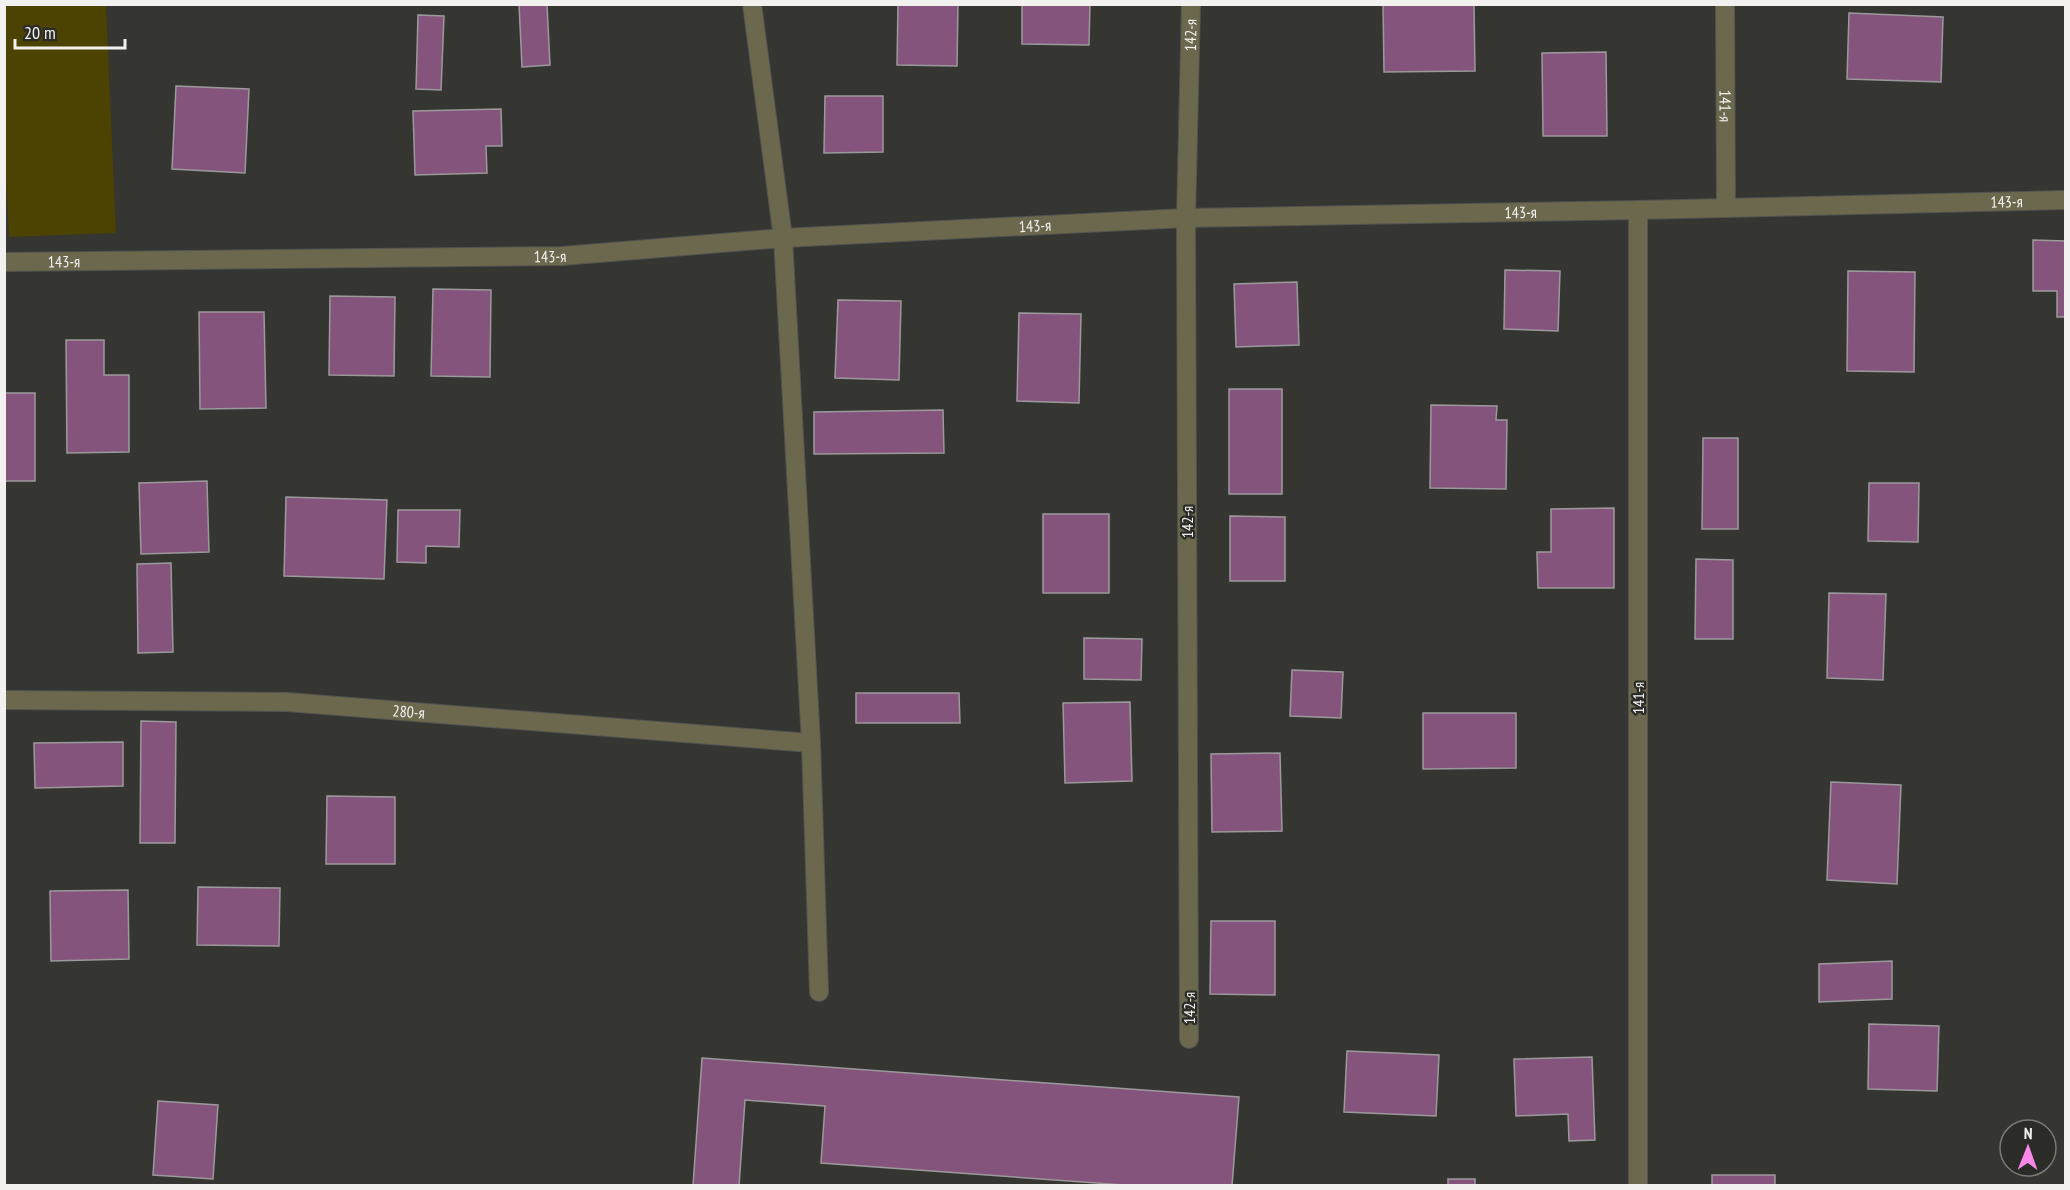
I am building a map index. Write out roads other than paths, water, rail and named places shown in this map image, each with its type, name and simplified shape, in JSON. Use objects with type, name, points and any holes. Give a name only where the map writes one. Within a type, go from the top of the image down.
[{"type":"street","points":[[752,4],[783,238],[811,743],[819,992]]},
{"type":"street","name":"142-я","points":[[1189,1039],[1185,218],[1191,4]]},
{"type":"street","name":"141-я","points":[[1725,4],[1726,208]]},
{"type":"street","name":"143-я","points":[[4,262],[562,256],[783,238],[1185,218],[2066,200]]},
{"type":"street","name":"141-я","points":[[1638,210],[1638,1185]]},
{"type":"street","name":"280-я","points":[[4,700],[287,702],[811,743]]}]
